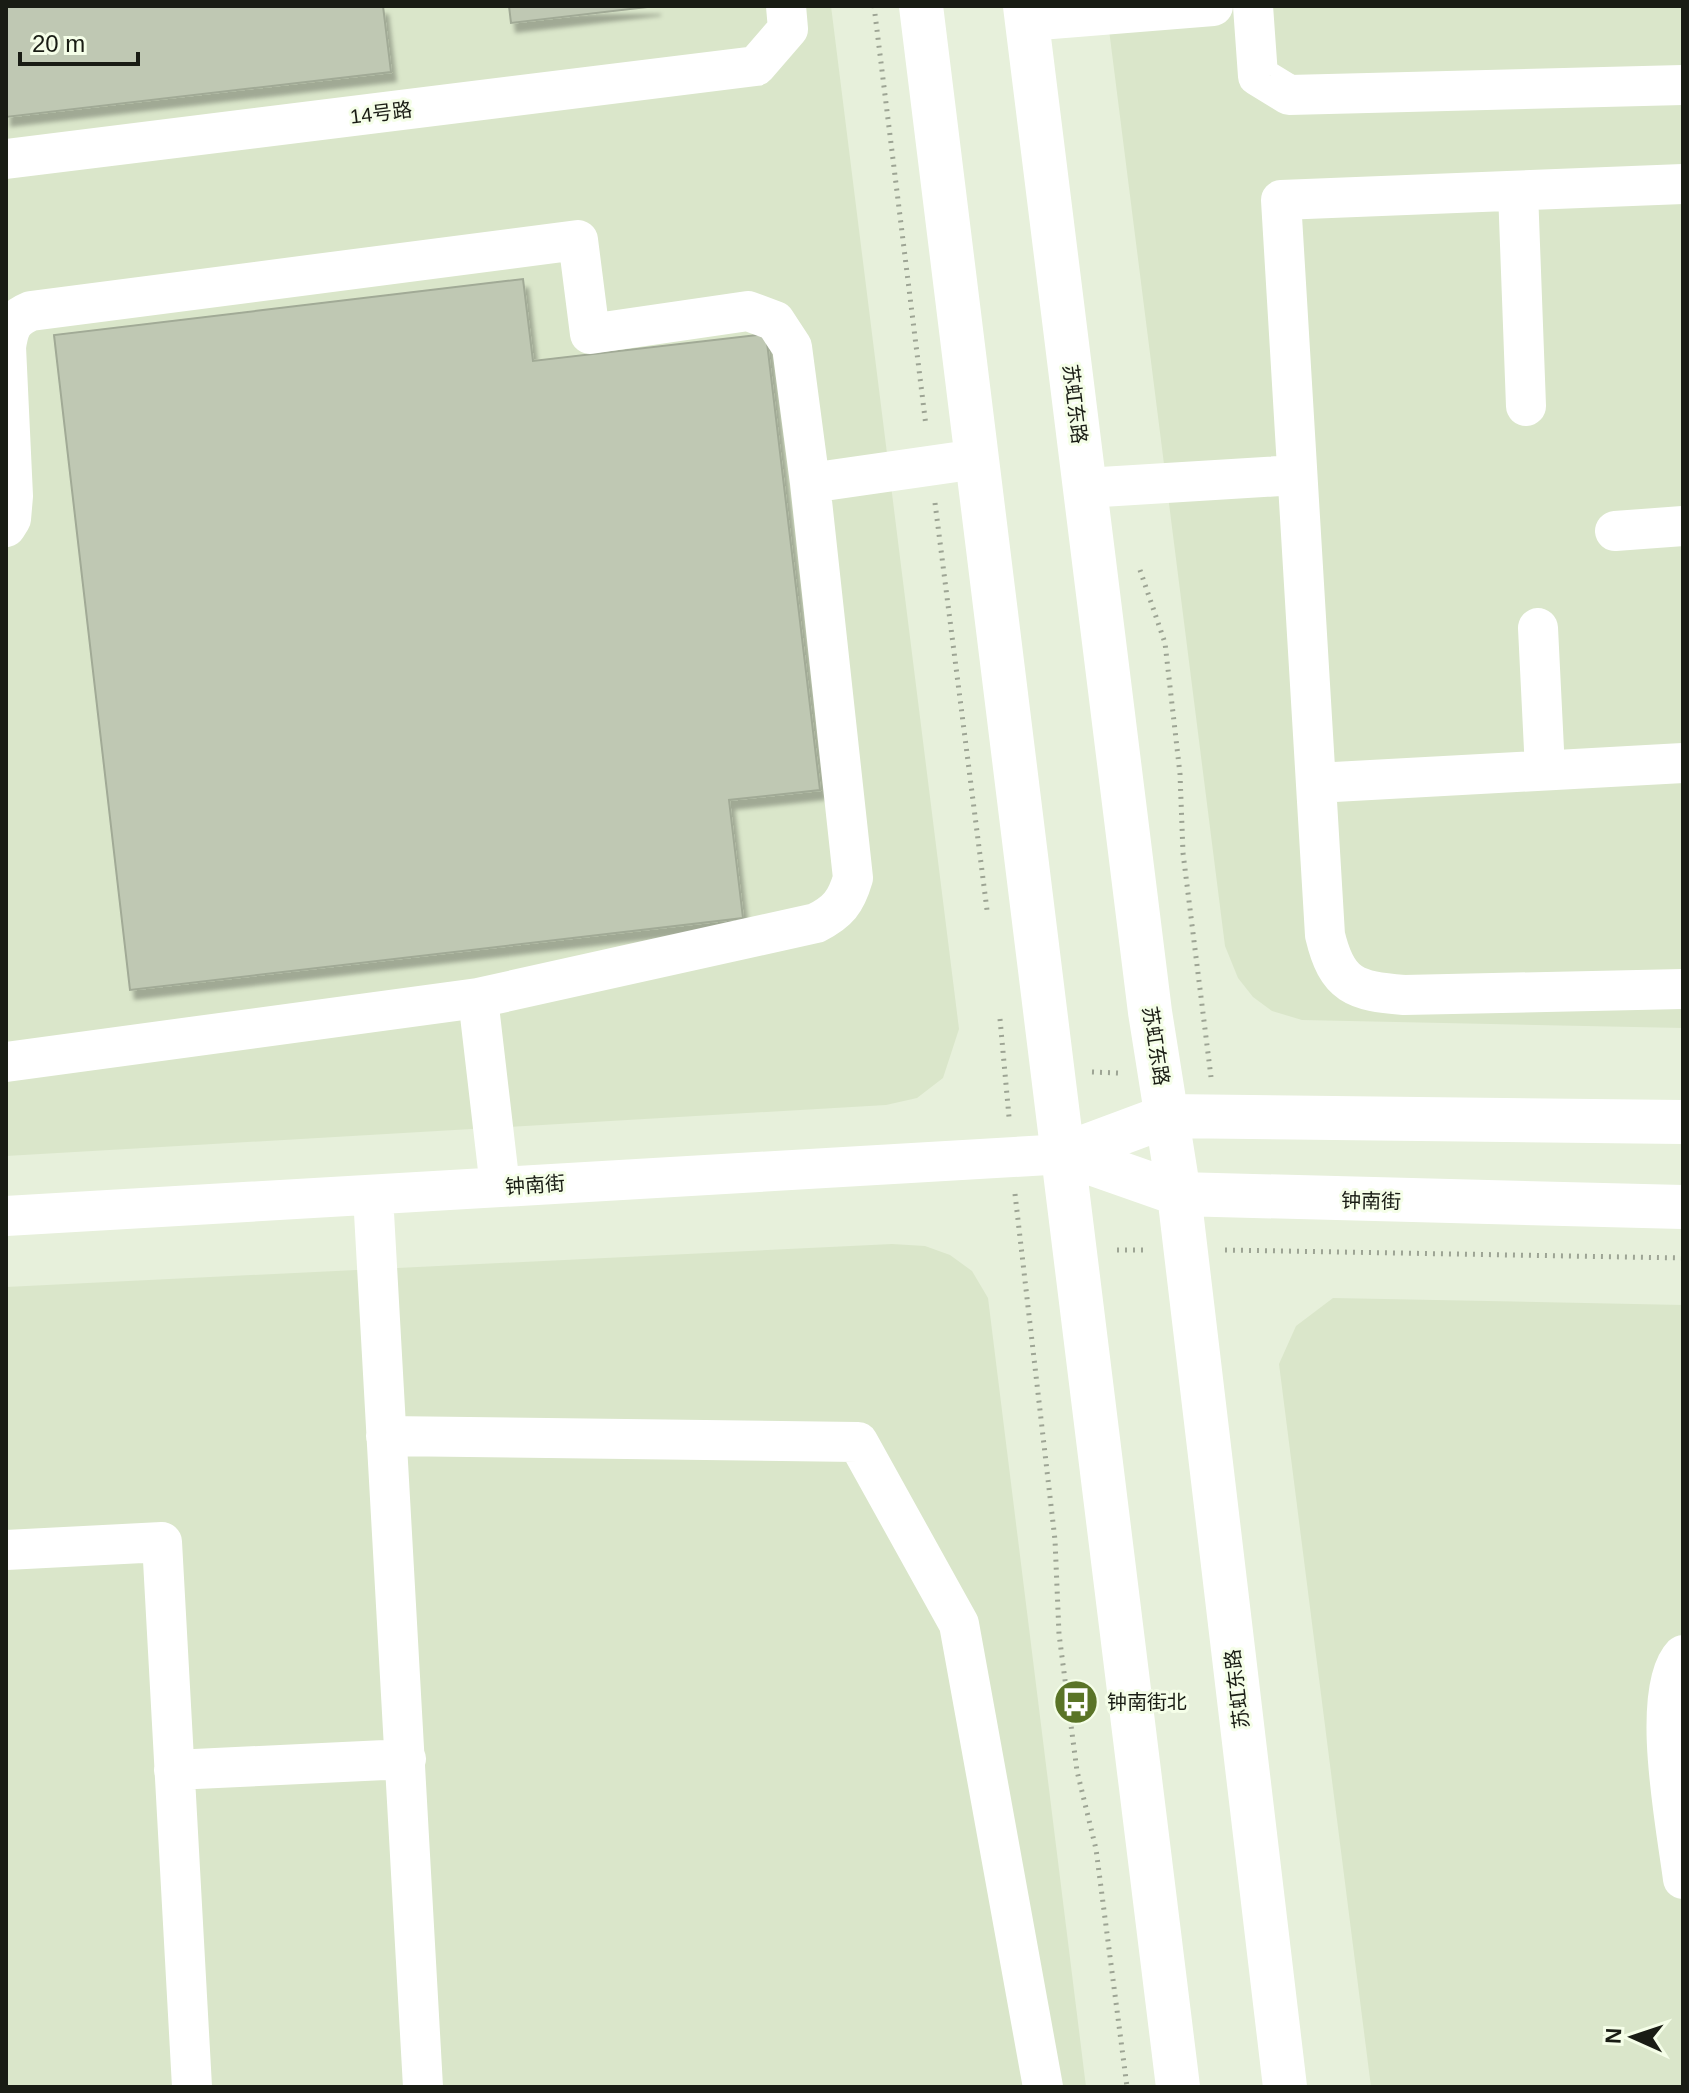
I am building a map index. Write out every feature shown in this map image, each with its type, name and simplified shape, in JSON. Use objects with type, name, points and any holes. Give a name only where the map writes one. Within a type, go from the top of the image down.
[{"type":"main road","points":[[921,6],[1178,2087]]},
{"type":"main road","name":"苏虹东路","points":[[1026,14],[1150,1012],[1179,1194],[1285,2087]]},
{"type":"main road","name":"钟南街","points":[[1065,1154],[1167,1116],[1683,1122]]},
{"type":"main road","name":"钟南街","points":[[1065,1154],[1179,1194],[1683,1207]]},
{"type":"street","name":"14号路","points":[[6,159],[756,66],[788,29],[786,6]]},
{"type":"street","points":[[1026,14],[1210,6]]},
{"type":"street","points":[[1253,6],[1258,76],[1289,95],[1683,85]]},
{"type":"street","points":[[1683,184],[1281,200],[1325,935],[1331,961],[1347,983],[1367,992],[1404,995],[1683,989]]},
{"type":"street","points":[[1518,191],[1526,406]]},
{"type":"street","points":[[6,527],[11,519],[13,496],[6,347],[9,327],[17,317],[47,309],[578,240],[590,334],[748,311],[775,321],[792,347],[853,878],[846,900],[834,914],[816,923],[478,998],[6,1062]]},
{"type":"street","points":[[810,483],[977,459]]},
{"type":"street","points":[[1085,488],[1296,475]]},
{"type":"street","points":[[1615,531],[1683,526]]},
{"type":"street","points":[[1538,628],[1545,770]]},
{"type":"street","points":[[1316,783],[1683,763]]},
{"type":"street","points":[[478,998],[500,1187]]},
{"type":"street","name":"钟南街","points":[[6,1216],[1065,1154]]},
{"type":"street","points":[[373,1195],[423,2087]]},
{"type":"street","points":[[386,1436],[858,1442],[959,1624],[1043,2087]]},
{"type":"street","points":[[6,1550],[162,1542],[192,2087]]},
{"type":"street","points":[[1683,1655],[1667,1688],[1665,1723],[1683,1879]]},
{"type":"street","points":[[174,1770],[406,1759]]},
{"type":"path","points":[[874,6],[988,924]]},
{"type":"path","points":[[1000,1015],[1020,1248],[1055,1540],[1061,1649],[1077,1771],[1096,1849],[1127,2087]]},
{"type":"path","points":[[1020,1248],[1683,1258]]},
{"type":"shaded area","points":[[6,6],[831,6],[959,1029],[943,1078],[917,1098],[886,1105],[6,1156]]},
{"type":"shaded area","points":[[1106,6],[1683,6],[1683,1028],[1302,1020],[1272,1011],[1253,997],[1238,978],[1225,946]]},
{"type":"shaded area","points":[[892,1244],[925,1246],[950,1255],[972,1271],[988,1298],[1086,2087],[6,2087],[6,1287]]},
{"type":"shaded area","points":[[1333,1298],[1683,1305],[1683,2087],[1371,2087],[1279,1364],[1296,1326]]},
{"type":"building","points":[[6,6],[383,6],[391,72],[6,117]]},
{"type":"building","points":[[509,6],[656,6],[511,23]]},
{"type":"building","points":[[523,279],[533,361],[766,334],[820,790],[729,800],[743,918],[130,990],[54,335]]},
{"type":"place","name":"钟南街北","points":[[1076,1702]]}]
